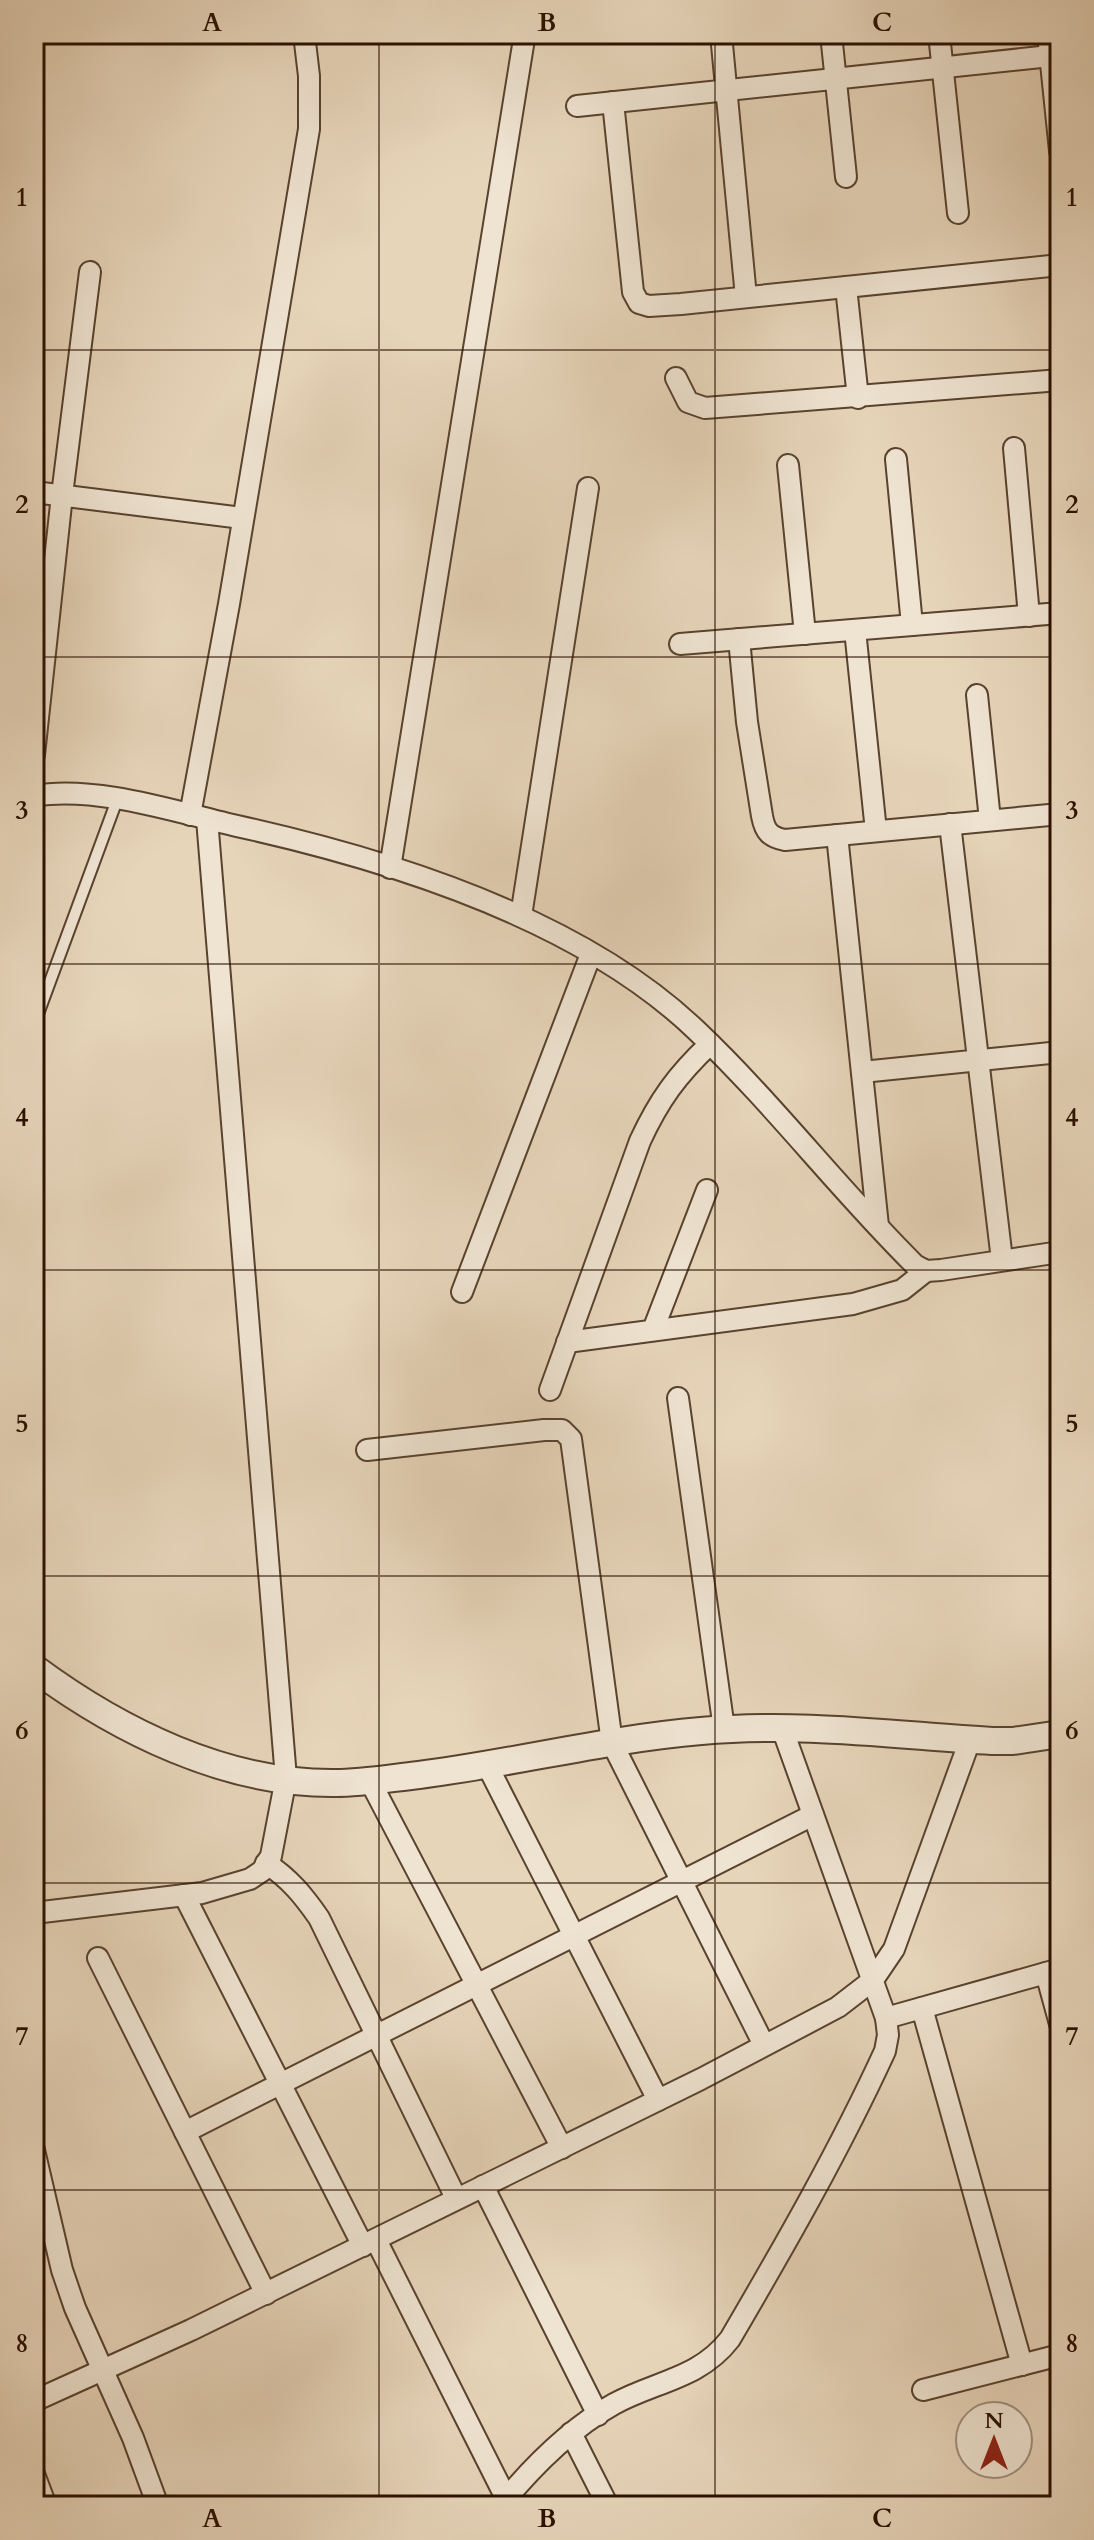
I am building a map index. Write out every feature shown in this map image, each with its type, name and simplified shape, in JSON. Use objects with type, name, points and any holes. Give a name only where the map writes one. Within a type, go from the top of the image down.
[{"type":"street","points":[[34,1913],[184,1895],[250,1879],[262,1871],[273,1845],[286,1778],[198,817],[242,518],[309,129],[309,76],[304,34]]},
{"type":"street","points":[[721,34],[746,297]]},
{"type":"street","points":[[831,34],[846,177]]},
{"type":"street","points":[[939,34],[958,213]]},
{"type":"street","points":[[1048,34],[1055,55],[1060,151]]},
{"type":"street","points":[[390,868],[524,39]]},
{"type":"street","points":[[577,106],[1055,55]]},
{"type":"street","points":[[613,102],[633,292],[639,303],[649,306],[1060,265]]},
{"type":"street","points":[[34,755],[90,272]]},
{"type":"street","points":[[846,287],[858,398]]},
{"type":"street","points":[[676,378],[688,402],[705,408],[1060,380]]},
{"type":"street","points":[[1014,448],[1029,616]]},
{"type":"street","points":[[896,459],[912,625]]},
{"type":"street","points":[[788,465],[805,634]]},
{"type":"street","points":[[521,916],[588,488]]},
{"type":"street","points":[[34,492],[242,518]]},
{"type":"street","points":[[680,644],[1060,613]]},
{"type":"street","points":[[855,630],[876,831]]},
{"type":"street","points":[[739,639],[747,722],[764,827],[772,837],[785,840],[1060,814]]},
{"type":"street","points":[[977,695],[990,820]]},
{"type":"street","points":[[34,796],[74,794],[117,800],[257,830],[390,868],[521,916],[643,985],[710,1044],[915,1265],[926,1271]]},
{"type":"street","points":[[950,824],[1002,1260]]},
{"type":"street","points":[[837,835],[878,1226]]},
{"type":"street","points":[[462,1292],[591,954]]},
{"type":"street","points":[[550,1390],[640,1141],[653,1113],[676,1078],[710,1044]]},
{"type":"street","points":[[862,1072],[1060,1052]]},
{"type":"street","points":[[653,1330],[707,1190]]},
{"type":"street","points":[[567,1342],[853,1304],[902,1290],[926,1271],[1060,1252]]},
{"type":"street","points":[[678,1398],[724,1729]]},
{"type":"street","points":[[367,1450],[544,1430],[562,1430],[571,1439],[612,1743],[764,2045]]},
{"type":"street","points":[[34,1668],[76,1699],[141,1735],[235,1769],[333,1783],[487,1765],[612,1743],[724,1729],[841,1728],[1013,1741],[1060,1734]]},
{"type":"street","points":[[184,1895],[281,2085],[370,2243],[503,2502],[536,2465],[571,2433],[612,2405],[701,2367],[717,2356],[798,2223],[885,2051],[888,2035],[886,2018],[782,1728]]},
{"type":"street","points":[[34,2401],[266,2294],[658,2100],[838,2007],[873,1980],[894,1949],[970,1740]]},
{"type":"street","points":[[487,1765],[658,2100]]},
{"type":"street","points":[[370,1781],[562,2148]]},
{"type":"street","points":[[185,2132],[813,1815]]},
{"type":"street","points":[[266,1863],[301,1891],[319,1918],[456,2198]]},
{"type":"street","points":[[98,1958],[266,2294]]},
{"type":"street","points":[[886,2018],[1053,1971],[1060,2024]]},
{"type":"street","points":[[922,2008],[1022,2365]]},
{"type":"street","points":[[34,2150],[62,2270],[75,2308],[133,2438],[158,2506]]},
{"type":"street","points":[[483,2186],[598,2415]]},
{"type":"street","points":[[923,2390],[1060,2355]]},
{"type":"street","points":[[571,2433],[608,2506]]},
{"type":"street","points":[[34,2474],[46,2506]]},
{"type":"lane","points":[[34,1025],[117,800]]}]
